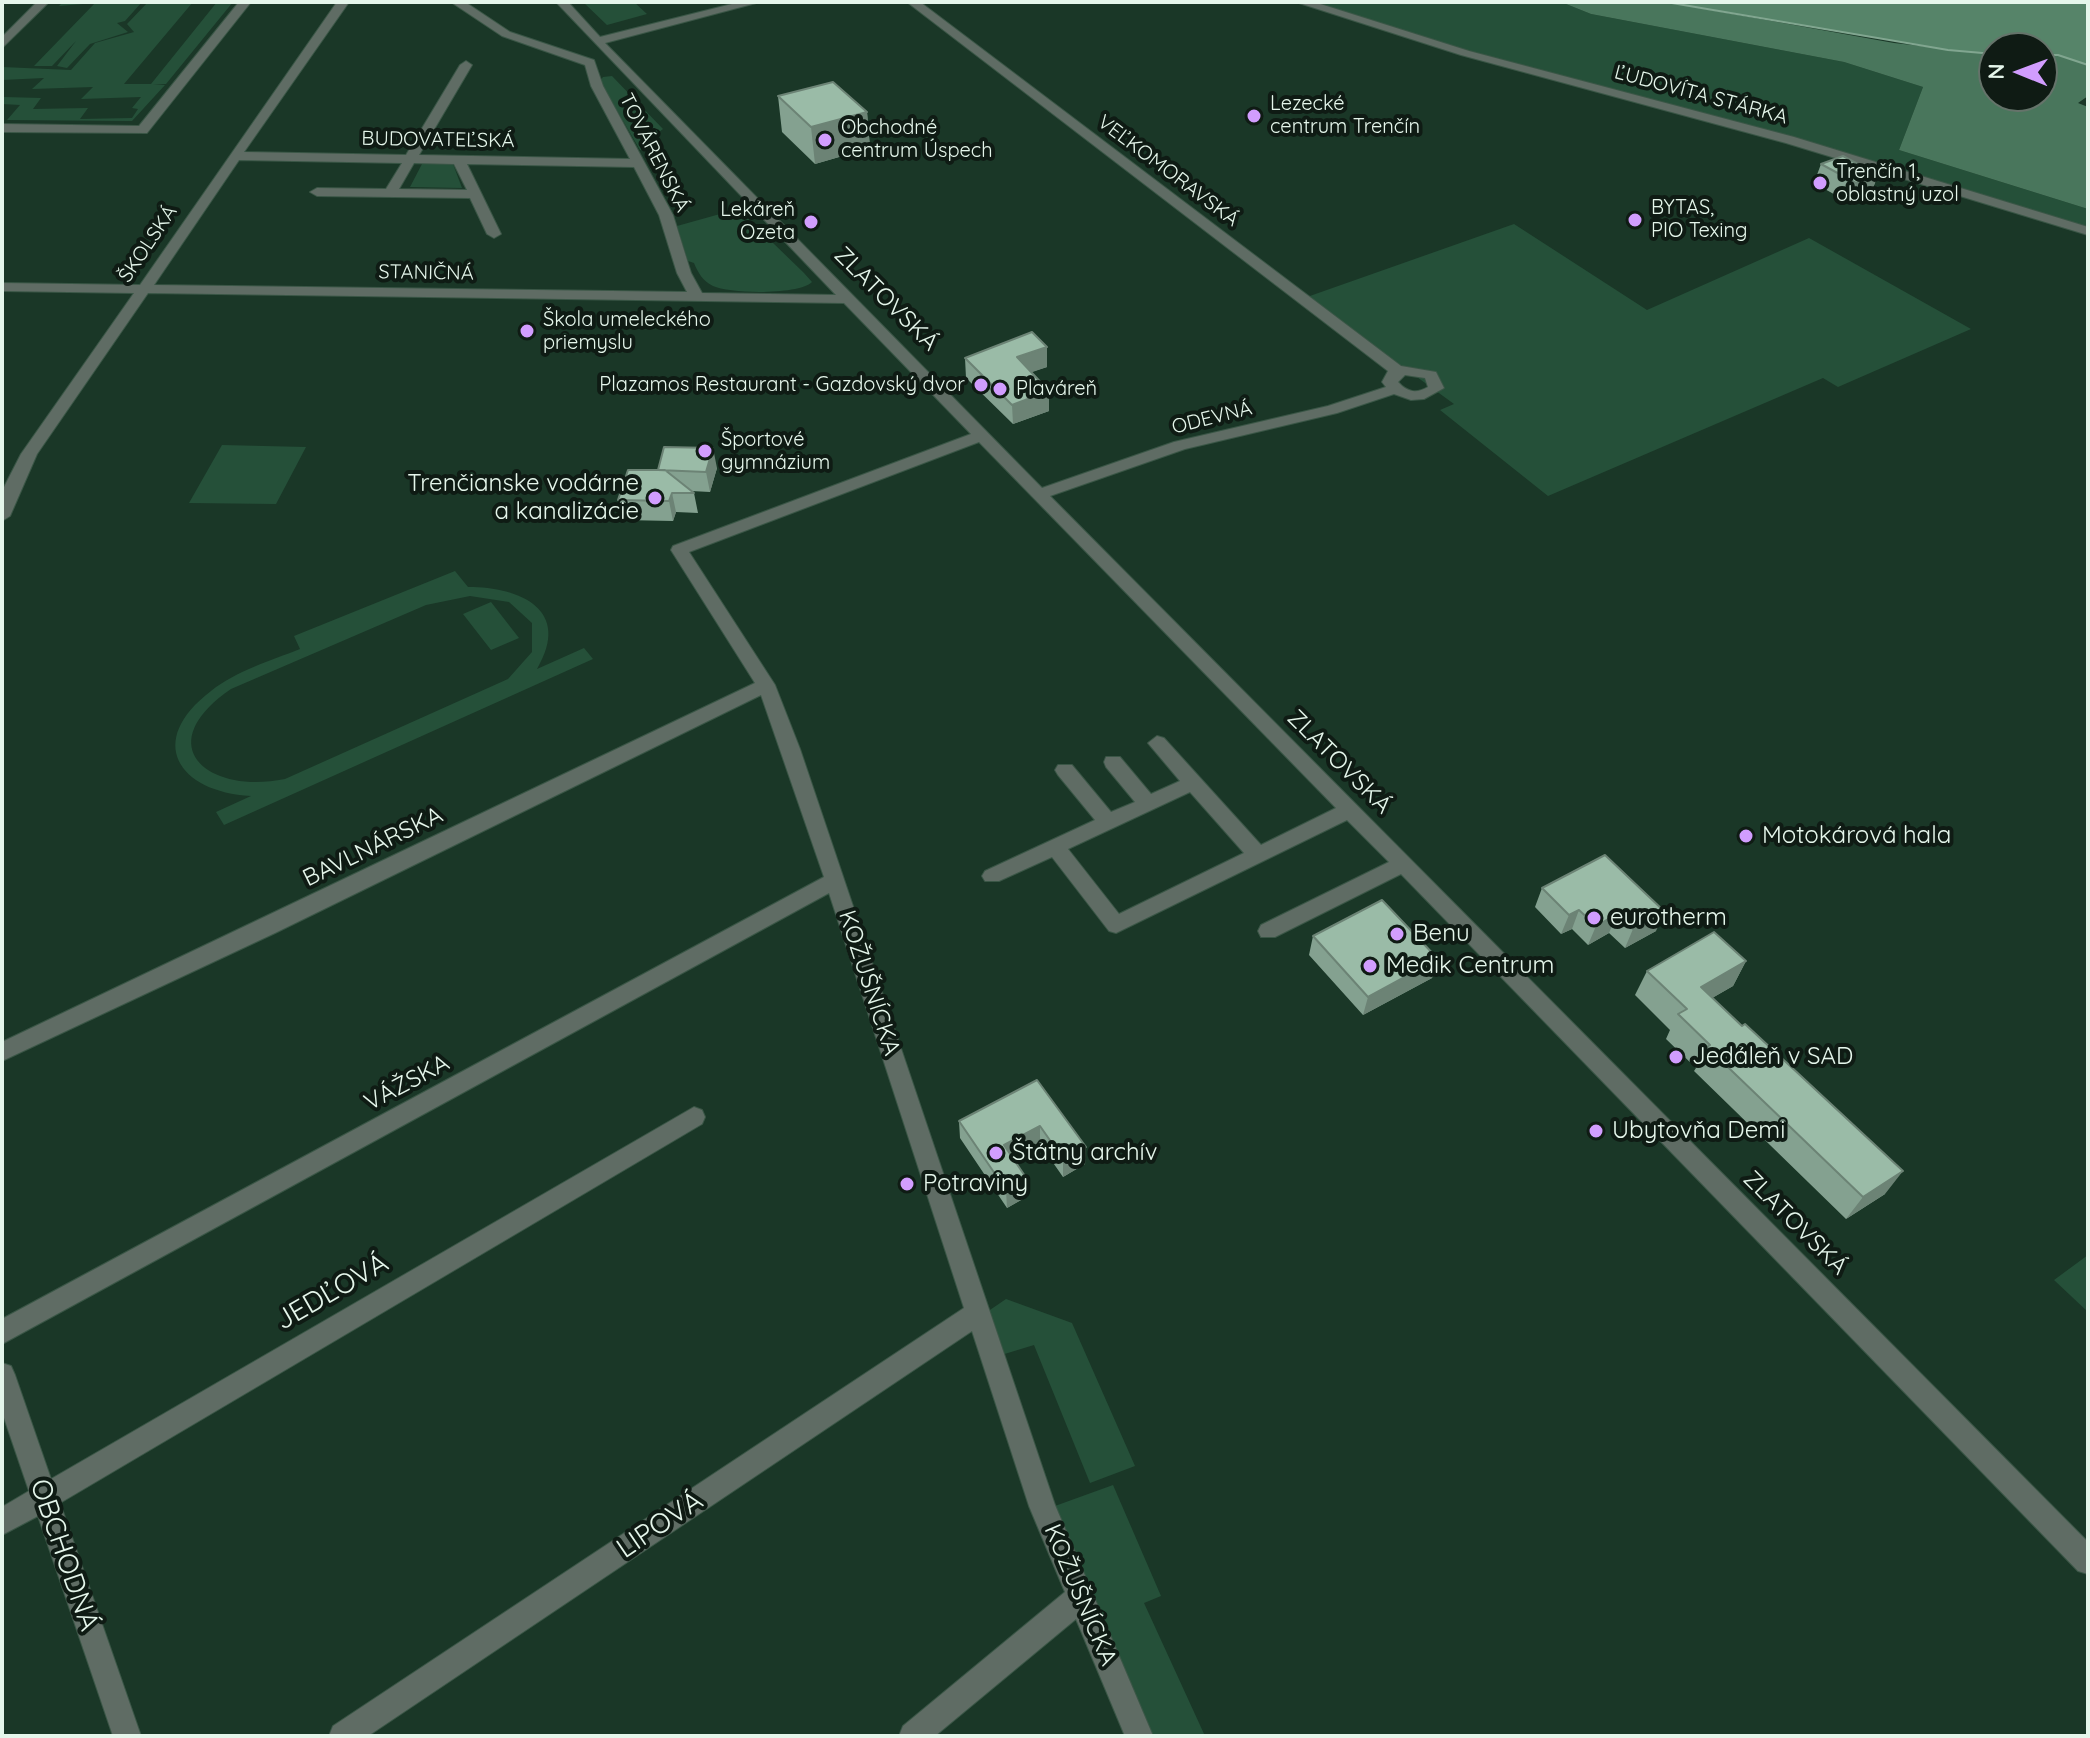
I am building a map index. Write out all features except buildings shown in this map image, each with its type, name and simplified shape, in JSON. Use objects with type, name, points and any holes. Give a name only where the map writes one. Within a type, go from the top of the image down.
[{"type":"street","points":[[2,44],[43,2]]},
{"type":"street","points":[[2,128],[143,130],[245,2]]},
{"type":"street","name":"ŠKOLSKÁ","points":[[2,516],[23,462],[343,2]]},
{"type":"street","points":[[457,2],[506,34],[591,68]]},
{"type":"street","name":"ZLATOVSKÁ","points":[[562,2],[597,41]]},
{"type":"street","points":[[597,41],[754,2]]},
{"type":"street","name":"VEĽKOMORAVSKÁ","points":[[913,2],[1398,371]]},
{"type":"street","name":"ĽUDOVÍTA STÁRKA","points":[[1302,2],[1465,53],[1790,140],[2088,231]]},
{"type":"street","name":"ZLATOVSKÁ","points":[[597,41],[594,38],[2088,1561]]},
{"type":"street","points":[[390,193],[466,65]]},
{"type":"street","name":"TOVÁRENSKÁ","points":[[620,67],[591,68],[666,215],[684,273],[697,297]]},
{"type":"street","name":"BUDOVATEĽSKÁ","points":[[234,156],[641,163]]},
{"type":"street","points":[[459,160],[494,234]]},
{"type":"street","points":[[317,192],[473,194]]},
{"type":"street","name":"STANIČNÁ","points":[[2,287],[849,299]]},
{"type":"street","points":[[1398,371],[1425,372],[1434,379],[1436,388],[1428,394],[1414,396],[1395,389],[1390,382],[1398,371]]},
{"type":"street","name":"ODEVNÁ","points":[[1041,494],[1180,445],[1332,410],[1395,389]]},
{"type":"street","name":"KOŽUŠNÍCKA","points":[[983,435],[679,550],[766,685],[836,880],[1042,1506],[1139,1736]]},
{"type":"street","points":[[2,464],[23,462]]},
{"type":"street","name":"BAVLNÁRSKA","points":[[2,1052],[268,927],[766,685]]},
{"type":"street","points":[[1157,743],[1258,855]]},
{"type":"street","points":[[1113,762],[1148,804]]},
{"type":"street","points":[[1065,770],[1108,822]]},
{"type":"street","points":[[992,876],[1193,783]]},
{"type":"street","points":[[1055,847],[1116,925],[1350,810]]},
{"type":"street","points":[[1268,931],[1403,864]]},
{"type":"street","name":"VÁŽSKA","points":[[2,1332],[836,880]]},
{"type":"street","name":"JEDĽOVÁ","points":[[2,1522],[694,1117]]},
{"type":"street","name":"LIPOVÁ","points":[[343,1736],[977,1313]]},
{"type":"street","name":"OBCHODNÁ","points":[[2,1375],[127,1736]]},
{"type":"street","points":[[913,1736],[1079,1598]]},
{"type":"shaded area","points":[[63,2],[142,2],[125,21],[117,23],[128,32],[90,44],[67,68],[57,66],[76,41],[52,66],[34,66],[95,3],[59,6]]},
{"type":"shaded area","points":[[148,2],[193,2],[124,84],[151,84],[217,2],[233,2],[166,84],[153,84],[165,85],[132,121],[7,120],[20,105],[2,104],[4,97],[41,98],[33,109],[88,108],[80,119],[132,118],[138,109],[132,108],[141,97],[81,99],[93,87],[32,89],[44,78],[2,80],[2,67],[71,70],[95,43],[134,32],[127,24]]},
{"type":"shaded area","points":[[583,2],[634,2],[647,14],[607,25]]},
{"type":"shaded area","points":[[1312,2],[1561,2],[1591,14],[1844,62],[1923,87],[1899,150],[2088,209],[2088,227],[1774,132],[1448,45]]},
{"type":"shaded area","points":[[1561,2],[1666,2],[1894,43],[1978,52],[1978,112],[2058,112],[2058,55],[2088,65],[2088,96],[2078,103],[2088,107],[2088,209],[1899,150],[1923,87],[1844,62],[1591,14]]},
{"type":"shaded area","points":[[1666,2],[2088,2],[2088,65],[2058,55],[2058,32],[1978,32],[1978,53]]},
{"type":"shaded area","points":[[612,76],[663,129],[659,132],[657,146],[640,150],[600,81],[603,77]]},
{"type":"shaded area","points":[[422,164],[453,164],[462,188],[410,187]]},
{"type":"shaded area","points":[[738,209],[812,282],[793,289],[748,292],[722,289],[704,279],[694,263],[688,261],[677,226]]},
{"type":"shaded area","points":[[1514,224],[1647,310],[1809,238],[1971,329],[1838,387],[1823,378],[1548,496],[1440,410],[1454,404],[1307,297]]},
{"type":"shaded area","points":[[222,445],[306,447],[276,504],[189,503]]},
{"type":"shaded area","points":[[455,571],[468,587],[506,592],[536,606],[545,617],[548,631],[546,649],[537,669],[584,648],[593,659],[224,825],[216,812],[251,796],[205,785],[189,774],[179,761],[175,745],[179,728],[191,710],[221,684],[300,649],[294,636]],"holes":[[[470,596],[509,602],[532,623],[532,652],[508,679],[285,779],[257,782],[232,780],[212,772],[198,761],[191,746],[194,729],[207,710],[231,689],[426,605]]]},
{"type":"shaded area","points":[[491,602],[519,638],[491,650],[463,614]]},
{"type":"shaded area","points":[[2088,1255],[2088,1312],[2054,1280]]},
{"type":"shaded area","points":[[1006,1299],[1072,1323],[1135,1466],[1090,1483],[1034,1345],[998,1356],[984,1314]]},
{"type":"shaded area","points":[[1113,1485],[1161,1596],[1144,1603],[1205,1736],[1137,1736],[1044,1510]]},
{"type":"place","name":"Lezecké centrum Trenčín","points":[[1254,116]]},
{"type":"place","name":"Obchodné centrum Úspech","points":[[825,140]]},
{"type":"place","name":"Trenčín 1, oblastný uzol","points":[[1820,183]]},
{"type":"place","name":"BYTAS, PIO Texing","points":[[1635,220]]},
{"type":"place","name":"Lekáreň Ozeta","points":[[811,222]]},
{"type":"place","name":"Škola umeleckého priemyslu","points":[[527,331]]},
{"type":"place","name":"Plazamos Restaurant - Gazdovský dvor","points":[[981,385]]},
{"type":"place","name":"Plaváreň","points":[[1000,389]]},
{"type":"place","name":"Športové gymnázium","points":[[705,451]]},
{"type":"place","name":"Trenčianske vodárne a kanalizácie","points":[[655,498]]},
{"type":"place","name":"Motokárová hala","points":[[1746,836]]},
{"type":"place","name":"eurotherm","points":[[1594,918]]},
{"type":"place","name":"Benu","points":[[1397,934]]},
{"type":"place","name":"Medik Centrum","points":[[1370,966]]},
{"type":"place","name":"Jedáleň v SAD","points":[[1676,1057]]},
{"type":"place","name":"Ubytovňa Demi","points":[[1596,1131]]},
{"type":"place","name":"Štátny archív","points":[[996,1153]]},
{"type":"place","name":"Potraviny","points":[[907,1184]]}]
